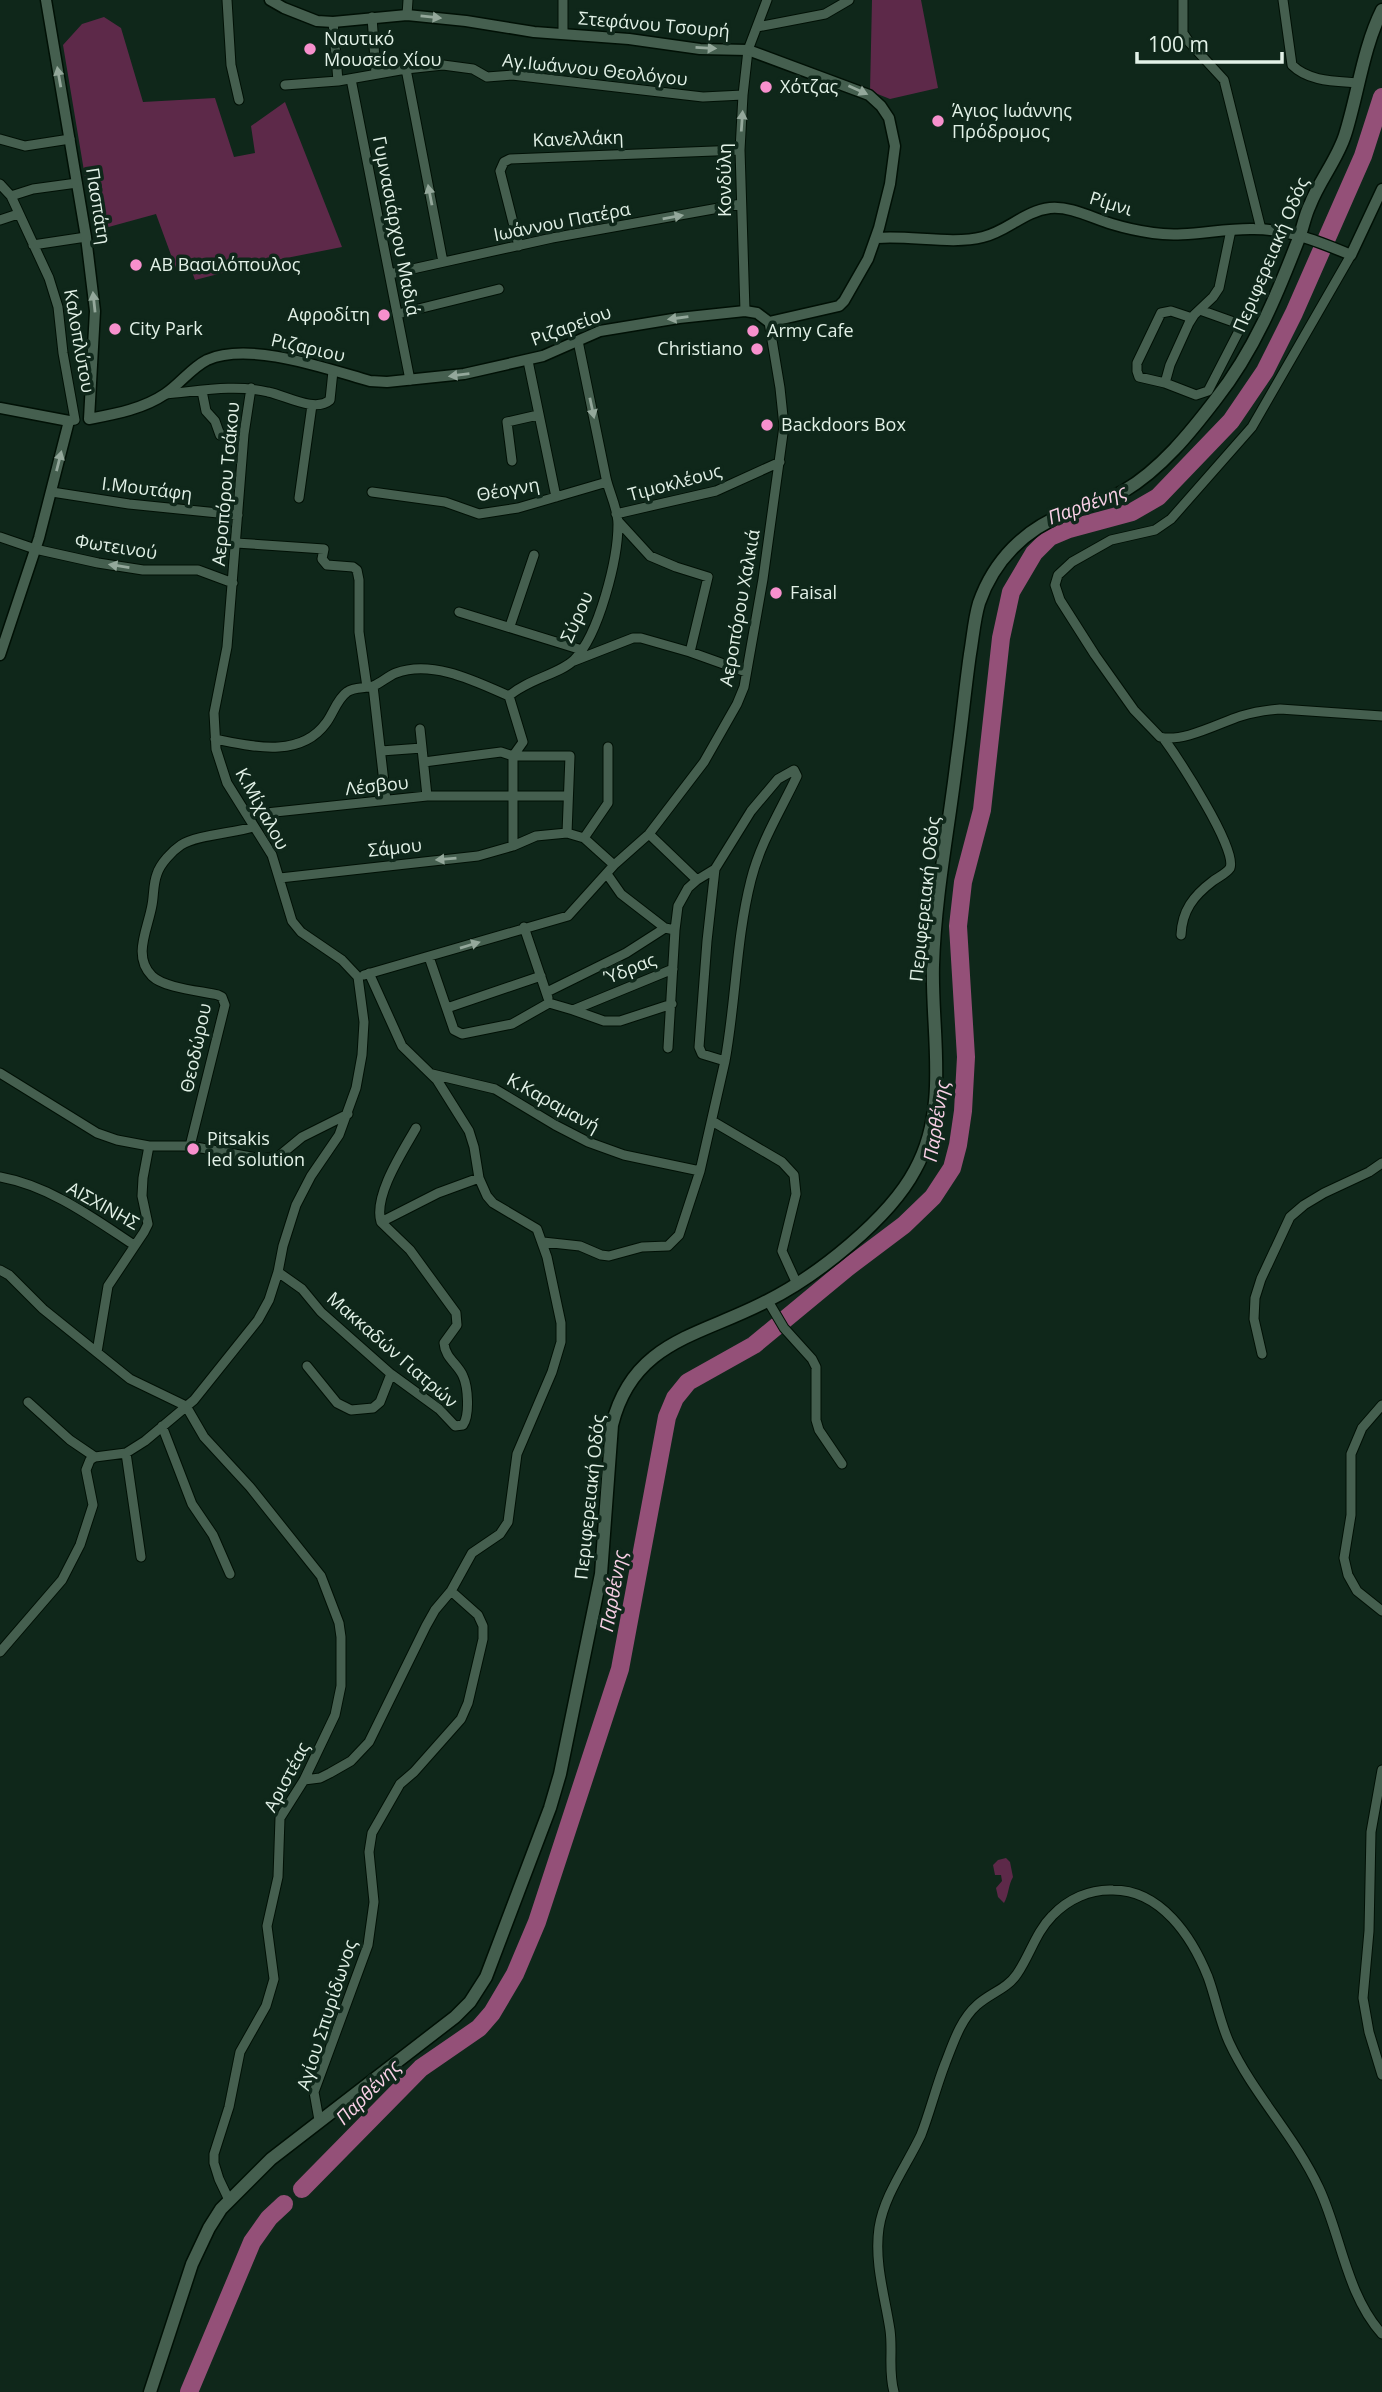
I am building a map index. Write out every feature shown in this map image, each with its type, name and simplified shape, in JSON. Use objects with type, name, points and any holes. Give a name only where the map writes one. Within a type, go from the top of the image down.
[{"type":"main road","name":"Περιφερειακή Οδός","points":[[150,2392],[192,2264],[209,2228],[229,2200],[271,2159],[319,2120],[419,2047],[455,2017],[470,2002],[486,1977],[550,1808],[560,1773],[601,1574],[612,1425],[627,1387],[645,1363],[674,1343],[771,1306],[886,1211],[915,1170],[929,1138],[936,1098],[933,970],[940,889],[975,620],[990,578],[1006,554],[1028,534],[1056,518],[1124,491],[1149,473],[1172,451],[1216,399],[1257,337],[1311,202],[1343,140],[1373,29],[1382,10]]},
{"type":"street","name":"Πασπάτη","points":[[46,0],[86,237],[95,311],[89,419]]},
{"type":"street","points":[[227,0],[231,65],[239,100]]},
{"type":"street","name":"Στεφάνου Τσουρή","points":[[270,0],[317,21],[407,15],[466,20],[534,32],[748,50],[856,89],[875,99],[891,125],[895,146],[890,184],[877,238],[858,279],[839,306],[769,322]]},
{"type":"street","points":[[407,15],[408,0]]},
{"type":"street","points":[[563,0],[563,34]]},
{"type":"street","name":"Κονδύλη","points":[[746,311],[740,150],[743,95],[748,50],[767,0]]},
{"type":"street","points":[[825,14],[831,0]]},
{"type":"street","points":[[757,27],[825,14],[849,0]]},
{"type":"street","points":[[1183,0],[1183,33],[1224,80],[1261,229]]},
{"type":"street","points":[[1283,0],[1292,65],[1303,74],[1324,80],[1359,83]]},
{"type":"street","points":[[372,17],[376,74]]},
{"type":"street","points":[[333,22],[338,81]]},
{"type":"street","name":"Αγ.Ιωάννου Θεολόγου","points":[[285,85],[338,81],[443,65],[473,69],[486,77],[512,75],[703,97],[743,95]]},
{"type":"street","points":[[406,69],[443,262]]},
{"type":"street","name":"Γυμνασιάρχου Μαδιά","points":[[351,79],[410,380]]},
{"type":"street","points":[[0,139],[25,146],[70,139]]},
{"type":"street","name":"Κανελλάκη","points":[[519,246],[500,171],[504,162],[510,159],[740,150]]},
{"type":"street","points":[[11,196],[33,189],[77,183]]},
{"type":"street","name":"Καλοπλύτου","points":[[0,184],[11,196],[49,278],[58,307],[72,421],[35,549],[0,655]]},
{"type":"street","points":[[1382,189],[1351,255],[1252,427],[1171,519],[1155,530],[1111,540],[1072,562],[1058,575],[1055,585],[1072,621],[1134,710],[1154,733],[1164,738],[1180,737],[1266,710],[1382,716]]},
{"type":"street","name":"Ιωάννου Πατέρα","points":[[390,274],[519,246],[741,204]]},
{"type":"street","name":"Ρίμνι","points":[[877,238],[896,236],[967,240],[1000,230],[1028,213],[1052,207],[1064,208],[1111,224],[1158,233],[1261,229],[1300,235],[1351,255]]},
{"type":"street","points":[[0,220],[18,214]]},
{"type":"street","points":[[1165,383],[1170,365],[1192,318],[1219,288],[1231,230]]},
{"type":"street","points":[[33,245],[86,237]]},
{"type":"street","points":[[398,314],[499,289]]},
{"type":"street","points":[[1192,318],[1171,311],[1161,313],[1137,363],[1139,377],[1165,383],[1196,395],[1208,391],[1242,325],[1200,310]]},
{"type":"street","points":[[746,311],[757,313],[769,322]]},
{"type":"street","name":"Ριζαρείου","points":[[410,380],[464,374],[528,360],[611,328],[746,311]]},
{"type":"street","name":"Αεροπόρου Χαλκιά","points":[[358,977],[524,927],[559,920],[568,915],[614,865],[649,834],[704,762],[740,697],[757,618],[785,426],[769,322]]},
{"type":"street","points":[[578,341],[607,482],[617,517],[650,556],[708,577],[690,652]]},
{"type":"street","name":"Ριζαριου","points":[[89,419],[121,413],[152,402],[166,394],[200,364],[225,355],[267,355],[370,381],[410,380]]},
{"type":"street","points":[[528,360],[556,497]]},
{"type":"street","points":[[166,394],[251,388],[312,405],[327,403],[330,400],[333,371]]},
{"type":"street","name":"Αεροπόρου Τσάκου","points":[[233,583],[244,435],[251,388]]},
{"type":"street","points":[[202,391],[204,406],[215,421],[220,435],[244,435]]},
{"type":"street","points":[[299,498],[312,405]]},
{"type":"street","points":[[0,408],[72,421],[89,419]]},
{"type":"street","points":[[512,461],[506,424],[512,420],[538,415]]},
{"type":"street","name":"Τιμοκλέους","points":[[617,517],[716,491],[779,462]]},
{"type":"street","name":"Θέογνη","points":[[372,492],[445,502],[479,514],[518,508],[607,482]]},
{"type":"street","name":"Ι.Μουτάφη","points":[[52,492],[238,516]]},
{"type":"street","name":"Σύρου","points":[[509,696],[519,688],[573,662],[582,650],[597,620],[610,578],[615,556],[617,517]]},
{"type":"street","name":"Φωτεινού","points":[[0,537],[35,549],[143,570],[198,570],[233,583]]},
{"type":"street","points":[[236,543],[324,549],[322,559],[327,565],[353,567],[357,570],[359,632],[381,751],[386,800]]},
{"type":"street","points":[[509,626],[534,555]]},
{"type":"street","name":"Κ.Μίχαλου","points":[[233,583],[227,647],[215,706],[215,739],[227,783],[272,855],[292,921],[301,932],[342,960],[358,977]]},
{"type":"street","points":[[459,612],[582,650]]},
{"type":"street","points":[[573,662],[633,638],[641,638],[746,672]]},
{"type":"street","points":[[215,739],[266,748],[290,745],[324,726],[342,696],[349,690],[370,687],[397,672],[444,671],[509,696],[523,742],[513,756],[513,846]]},
{"type":"street","points":[[420,729],[427,796]]},
{"type":"street","points":[[1164,738],[1207,808],[1231,858],[1230,868],[1204,888],[1186,909],[1181,935]]},
{"type":"street","points":[[584,838],[608,803],[608,747]]},
{"type":"street","points":[[381,751],[422,748]]},
{"type":"street","points":[[424,762],[501,752],[513,756],[570,757],[567,833],[584,838],[614,865]]},
{"type":"street","points":[[543,1242],[580,1246],[609,1256],[642,1247],[668,1246],[679,1235],[701,1171],[725,1062],[751,878],[769,831],[797,776],[794,770],[778,779],[751,811],[715,869],[699,1047],[702,1054],[725,1062]]},
{"type":"street","name":"Λέσβου","points":[[247,815],[427,796],[568,796]]},
{"type":"street","name":"Θεοδώρου","points":[[190,1146],[225,1005],[218,995],[164,984],[154,978],[143,960],[141,950],[150,916],[156,874],[181,845],[192,840],[253,827]]},
{"type":"street","name":"Σάμου","points":[[280,878],[478,856],[536,836],[567,833]]},
{"type":"street","points":[[649,834],[696,880],[715,869]]},
{"type":"street","points":[[547,992],[670,929],[621,894],[607,874]]},
{"type":"street","name":"Ύδρας","points":[[573,1010],[673,969],[670,929],[682,898],[696,880]]},
{"type":"street","points":[[524,927],[549,1003]]},
{"type":"street","points":[[429,957],[454,1030],[462,1034],[512,1024],[549,1003],[611,1021],[671,1004]]},
{"type":"street","points":[[668,1048],[673,969]]},
{"type":"street","points":[[304,1780],[320,1778],[351,1761],[369,1742],[435,1609],[450,1591],[472,1553],[500,1534],[508,1522],[517,1454],[552,1372],[561,1342],[561,1323],[543,1242],[535,1227],[493,1202],[482,1189],[469,1131],[443,1088],[402,1046],[369,973]]},
{"type":"street","points":[[447,1008],[541,976]]},
{"type":"street","points":[[0,1652],[62,1580],[80,1545],[93,1505],[86,1470],[90,1460],[126,1452],[187,1406],[258,1320],[269,1300],[283,1246],[302,1192],[340,1135],[356,1088],[363,1048],[364,1022],[358,977]]},
{"type":"street","points":[[0,1073],[97,1133],[149,1146],[190,1146],[262,1159],[272,1158],[279,1156],[302,1137],[348,1114]]},
{"type":"street","name":"Κ.Καραμανή","points":[[430,1074],[495,1089],[588,1142],[624,1155],[701,1171]]},
{"type":"street","points":[[712,1121],[782,1162],[794,1175],[796,1194],[782,1251],[797,1284]]},
{"type":"street","points":[[416,1128],[380,1201],[381,1222],[438,1193],[479,1178]]},
{"type":"street","name":"ΑΙΣΧΙΝΗΣ","points":[[0,1177],[48,1194],[78,1209],[134,1245],[148,1224],[142,1196],[149,1146]]},
{"type":"street","points":[[1262,1354],[1254,1319],[1255,1298],[1290,1217],[1324,1192],[1382,1163]]},
{"type":"street","name":"Μακκαδών Γιατρών","points":[[278,1272],[289,1278],[321,1312],[391,1374],[439,1409],[455,1426],[464,1423],[466,1387],[463,1375],[444,1349],[444,1343],[457,1325],[456,1313],[410,1250],[381,1222]]},
{"type":"street","points":[[97,1352],[108,1286],[134,1245]]},
{"type":"street","points":[[0,1270],[9,1275],[43,1309],[137,1383],[187,1406]]},
{"type":"street","points":[[771,1306],[784,1328],[816,1367],[816,1420],[819,1430],[842,1464]]},
{"type":"street","points":[[307,1366],[337,1403],[352,1410],[373,1408],[380,1402],[391,1374]]},
{"type":"street","points":[[28,1402],[70,1440],[95,1457]]},
{"type":"street","points":[[1382,1405],[1362,1428],[1351,1454],[1351,1515],[1344,1558],[1348,1576],[1357,1591],[1382,1611]]},
{"type":"street","name":"Αριστέας","points":[[187,1406],[204,1437],[256,1494],[314,1566],[326,1586],[341,1637],[342,1670],[337,1707],[331,1726],[304,1780],[281,1813],[279,1823],[278,1877],[267,1926],[274,1968],[271,1994],[240,2052],[229,2107],[214,2154],[219,2179],[229,2200]]},
{"type":"street","points":[[162,1426],[192,1504],[214,1535],[230,1574]]},
{"type":"street","points":[[126,1452],[141,1557]]},
{"type":"street","name":"Αγίου Σπυρίδωνος","points":[[319,2120],[314,2092],[368,1945],[374,1902],[369,1852],[372,1833],[400,1784],[414,1772],[461,1718],[468,1703],[483,1639],[483,1626],[478,1615],[450,1591]]},
{"type":"street","points":[[1382,1770],[1371,1832],[1369,1931],[1363,1998],[1369,2032],[1382,2075]]},
{"type":"street","points":[[894,2392],[890,2368],[890,2330],[880,2277],[878,2247],[878,2229],[883,2211],[921,2133],[947,2057],[966,2017],[978,2004],[1011,1982],[1018,1974],[1040,1933],[1061,1907],[1072,1899],[1098,1891],[1126,1890],[1145,1898],[1168,1914],[1193,1947],[1206,1973],[1237,2059],[1313,2175],[1345,2264],[1364,2307],[1382,2334]]},
{"type":"shaded area","points":[[872,0],[921,0],[938,88],[890,99],[870,91]]},
{"type":"shaded area","points":[[104,17],[121,28],[143,102],[215,98],[234,157],[255,153],[251,126],[285,102],[342,247],[261,263],[195,280],[191,269],[178,274],[156,214],[94,231],[63,45],[82,24]]},
{"type":"shaded area","points":[[1006,1858],[1010,1862],[1013,1877],[1004,1903],[998,1897],[996,1888],[1002,1881],[1001,1875],[995,1875],[993,1865]]},
{"type":"waterway","name":"Παρθένης","points":[[302,2189],[421,2068],[479,2028],[492,2013],[515,1974],[537,1922],[620,1669],[667,1417],[675,1398],[688,1382],[754,1345],[904,1225],[933,1197],[952,1168],[963,1111],[966,1057],[958,926],[963,882],[982,810],[1001,638],[1011,592],[1034,553],[1050,537],[1069,529],[1132,512],[1158,497],[1231,421],[1265,371],[1294,313],[1363,156],[1382,97]]},
{"type":"waterway","name":"Παρθένης","points":[[189,2392],[252,2242],[269,2218],[284,2204]]},
{"type":"place","name":"Ναυτικό Μουσείο Χίου","points":[[310,49]]},
{"type":"place","name":"Χότζας","points":[[766,87]]},
{"type":"place","name":"Άγιος Ιωάννης Πρόδρομος","points":[[938,121]]},
{"type":"place","name":"ΑΒ Βασιλόπουλος","points":[[136,265]]},
{"type":"place","name":"Αφροδίτη","points":[[384,315]]},
{"type":"place","name":"City Park","points":[[115,329]]},
{"type":"place","name":"Army Cafe","points":[[753,331]]},
{"type":"place","name":"Christiano","points":[[757,349]]},
{"type":"place","name":"Backdoors Box","points":[[767,425]]},
{"type":"place","name":"Faisal","points":[[776,593]]},
{"type":"place","name":"Pitsakis led solution","points":[[193,1149]]}]
